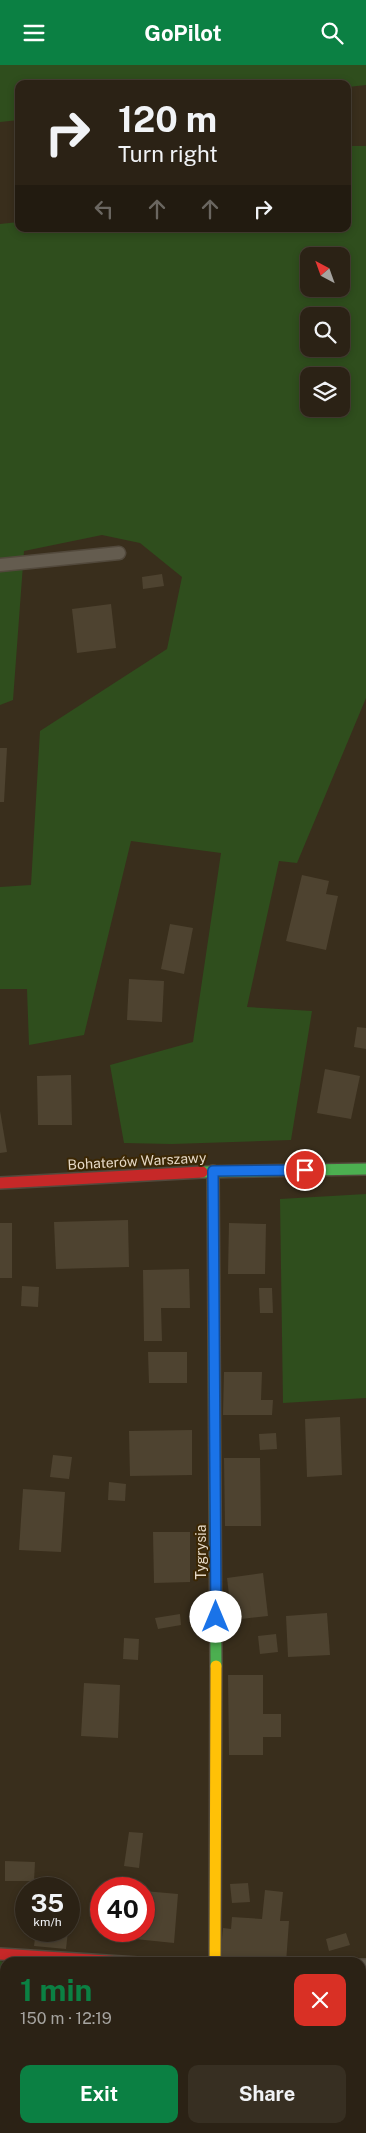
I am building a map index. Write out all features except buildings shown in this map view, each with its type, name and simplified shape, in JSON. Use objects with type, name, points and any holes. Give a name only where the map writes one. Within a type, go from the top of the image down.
[{"type":"street","name":"Bohaterów Warszawy","points":[[0,1183],[213,1171],[366,1169]]},
{"type":"street","name":"Tygrysia","points":[[213,1171],[216,1588],[215,1957]]},
{"type":"street","points":[[0,1954],[46,1957]]},
{"type":"lane","points":[[0,565],[119,553]]},
{"type":"green space","points":[[0,65],[366,65],[366,85],[351,87],[351,80],[15,80],[15,120],[0,122]]},
{"type":"green space","points":[[351,146],[366,146],[366,698],[297,863],[279,861],[247,1007],[312,1011],[291,1140],[172,1144],[124,1143],[110,1065],[193,1042],[221,853],[131,841],[84,1035],[29,1045],[27,989],[0,989],[0,887],[31,885],[40,731],[167,649],[182,577],[140,543],[102,535],[24,551],[13,700],[0,705],[0,224],[15,222],[15,232],[351,232]]},
{"type":"green space","points":[[366,1194],[366,1398],[283,1403],[280,1199]]},
{"type":"traffic: fast","points":[[202,1172],[366,1169]]},
{"type":"traffic: fast","points":[[213,1171],[216,1666]]},
{"type":"traffic: slow","points":[[215,1957],[216,1666]]},
{"type":"traffic: jam","points":[[0,1183],[202,1172]]},
{"type":"traffic: jam","points":[[0,1954],[46,1957]]},
{"type":"route","points":[[216,1617],[213,1171],[305,1170]]}]
